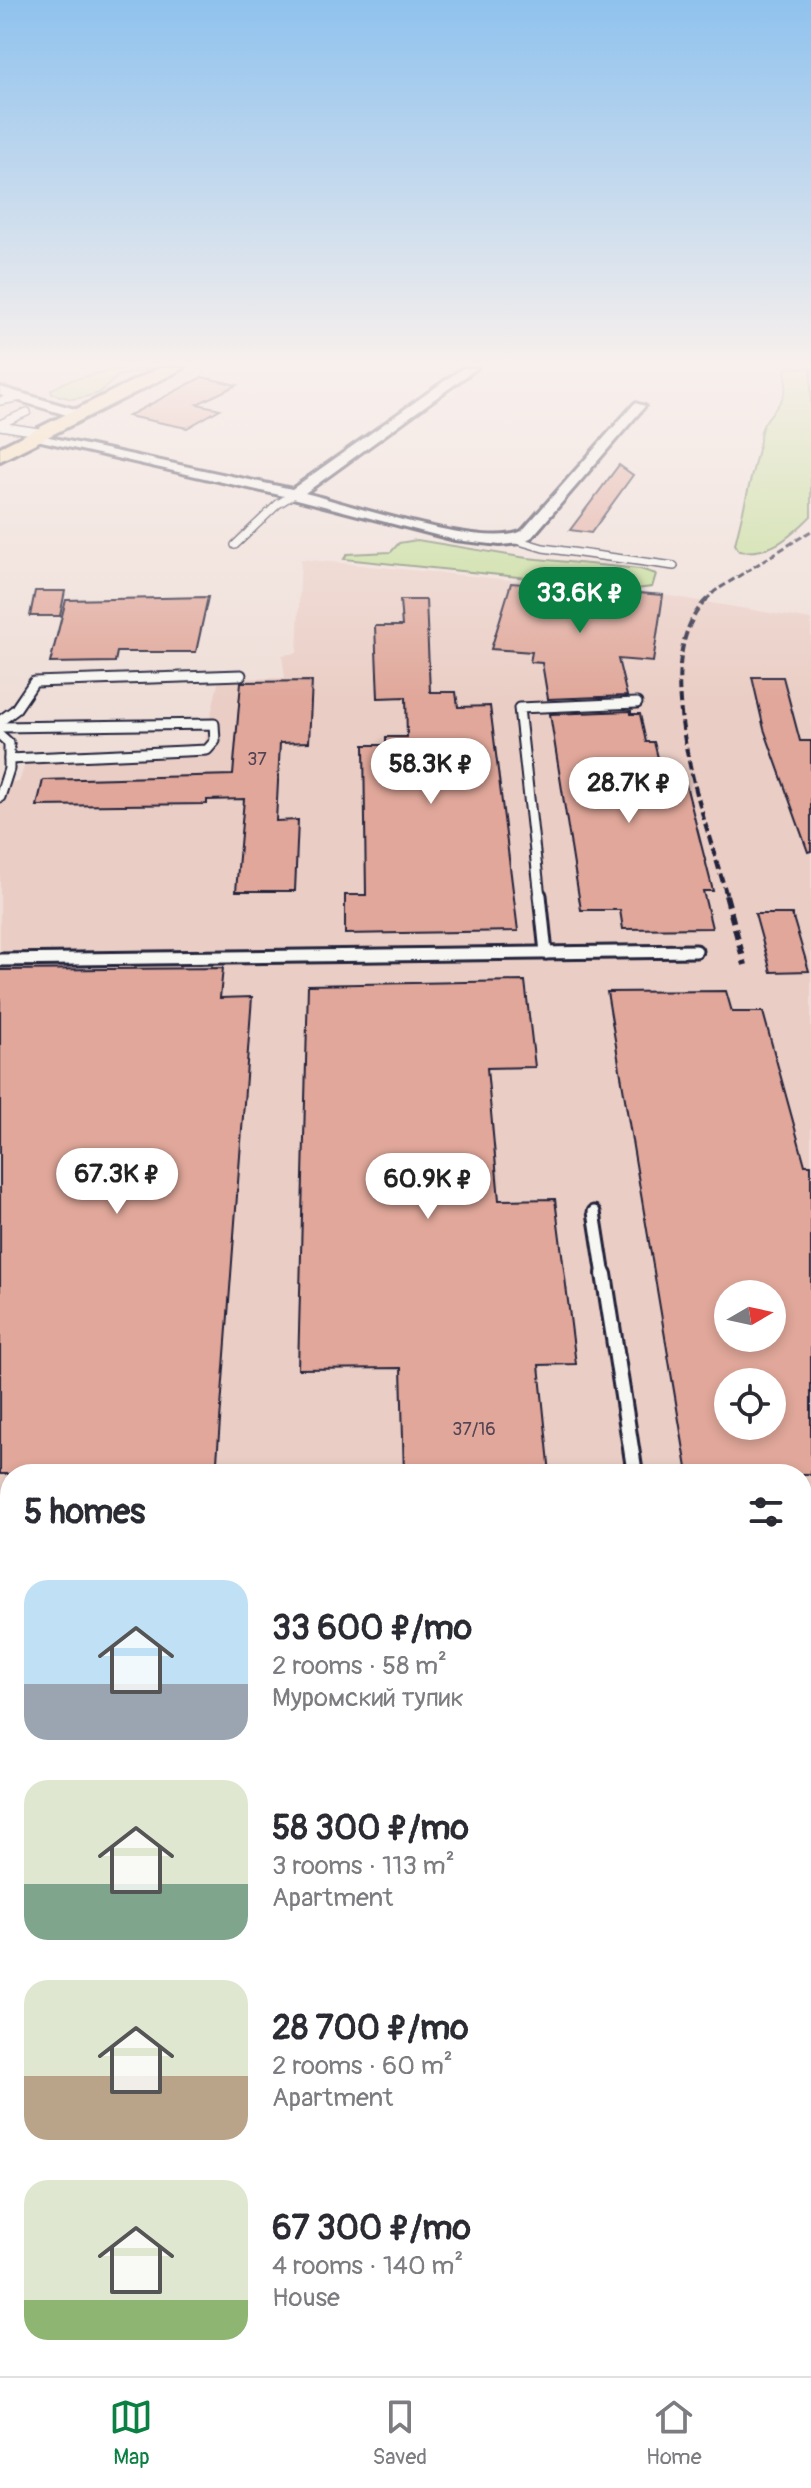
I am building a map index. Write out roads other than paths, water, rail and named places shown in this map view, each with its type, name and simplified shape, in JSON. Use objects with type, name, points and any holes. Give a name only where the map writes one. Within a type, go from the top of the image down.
[{"type":"street","points":[[228,479],[455,536],[491,541],[516,540],[527,534],[575,479]]},
{"type":"street","points":[[294,494],[315,479]]},
{"type":"lane","points":[[235,545],[278,504],[294,494]]},
{"type":"lane","points":[[516,540],[543,548],[674,566]]},
{"type":"lane","points":[[0,724],[15,710],[34,682],[241,675]]},
{"type":"lane","points":[[546,953],[519,708],[637,703]]},
{"type":"lane","points":[[0,724],[214,724],[215,741],[207,750],[9,759]]},
{"type":"lane","points":[[0,735],[9,743],[9,759],[0,797]]},
{"type":"lane","points":[[0,960],[696,951]]},
{"type":"lane","points":[[594,1212],[633,1464]]},
{"type":"railway","points":[[707,599],[811,531]]},
{"type":"railway","points":[[707,599],[689,627],[680,662],[680,702],[695,787],[727,897]]},
{"type":"railway","points":[[726,895],[745,965]]}]
